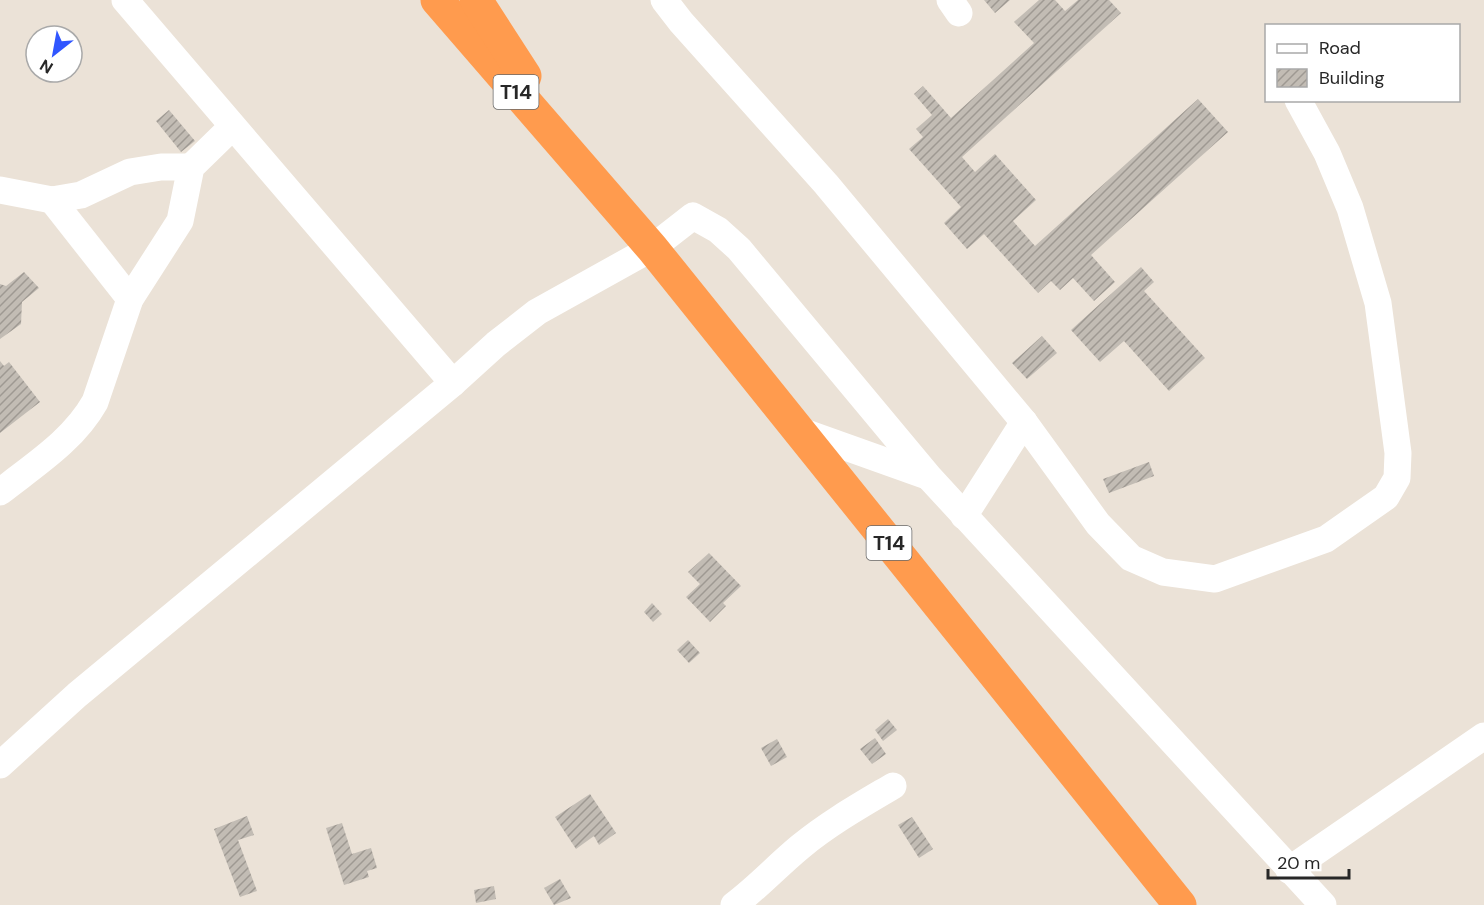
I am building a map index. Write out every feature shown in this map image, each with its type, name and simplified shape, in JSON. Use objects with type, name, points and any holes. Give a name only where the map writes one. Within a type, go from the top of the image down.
[{"type":"highway","name":"T14","points":[[437,0],[652,248],[1180,905]]},
{"type":"highway","name":"T14","points":[[476,0],[595,183]]},
{"type":"street","points":[[125,0],[453,383]]},
{"type":"street","points":[[664,0],[826,184],[1024,422],[1098,524],[1131,558],[1163,572],[1215,579],[1326,539],[1386,497],[1397,478],[1398,453],[1378,303],[1350,208],[1326,153],[1299,102]]},
{"type":"street","points":[[0,492],[67,440],[87,416],[95,402],[130,299],[180,221],[191,167],[232,127]]},
{"type":"street","points":[[0,190],[52,200],[81,195],[130,172],[161,167],[191,167]]},
{"type":"street","points":[[52,200],[130,299]]},
{"type":"street","points":[[0,765],[77,695],[453,383],[496,344],[537,312],[652,248],[693,216],[718,230],[739,249],[929,477],[1323,905]]},
{"type":"street","points":[[964,516],[1024,422]]},
{"type":"street","points":[[798,430],[929,477]]},
{"type":"street","points":[[1289,870],[1484,736]]},
{"type":"street","points":[[734,905],[841,816],[893,786]]},
{"type":"building","points":[[984,0],[1010,0],[995,13]]},
{"type":"building","points":[[1039,0],[1055,0],[1065,11],[1078,0],[1109,0],[1121,13],[962,157],[975,172],[995,154],[1036,200],[1013,221],[1035,246],[1198,99],[1228,132],[1091,255],[1115,282],[1094,301],[1073,278],[1060,290],[1051,281],[1038,293],[984,234],[967,249],[944,223],[961,207],[909,149],[923,137],[916,129],[932,115],[914,94],[923,86],[951,118],[1034,43],[1014,22]]},
{"type":"building","points":[[169,110],[195,141],[181,152],[156,121]]},
{"type":"building","points":[[1141,267],[1154,282],[1144,291],[1205,358],[1169,391],[1124,341],[1100,362],[1071,330]]},
{"type":"building","points":[[24,272],[39,288],[22,302],[21,324],[0,339],[0,284],[6,286]]},
{"type":"building","points":[[1042,336],[1057,353],[1027,379],[1012,363]]},
{"type":"building","points":[[0,361],[4,366],[9,362],[40,402],[0,433]]},
{"type":"building","points":[[1149,462],[1154,476],[1109,493],[1103,479]]},
{"type":"building","points":[[709,553],[741,586],[723,603],[726,606],[710,622],[686,597],[700,584],[688,572]]},
{"type":"building","points":[[652,603],[662,614],[653,622],[644,612]]},
{"type":"building","points":[[688,640],[700,653],[689,663],[677,650]]},
{"type":"building","points":[[888,719],[897,730],[883,741],[875,730]]},
{"type":"building","points":[[875,738],[886,754],[872,764],[860,749]]},
{"type":"building","points":[[777,739],[787,757],[771,766],[761,748]]},
{"type":"building","points":[[590,794],[616,833],[599,845],[594,836],[576,849],[555,817]]},
{"type":"building","points":[[247,816],[254,835],[238,840],[257,891],[240,897],[214,829]]},
{"type":"building","points":[[912,817],[933,849],[919,858],[898,825]]},
{"type":"building","points":[[342,823],[352,854],[371,848],[377,868],[367,871],[369,877],[344,885],[326,828]]},
{"type":"building","points":[[560,879],[571,898],[554,905],[544,888]]},
{"type":"building","points":[[494,886],[496,899],[476,903],[474,890]]}]
